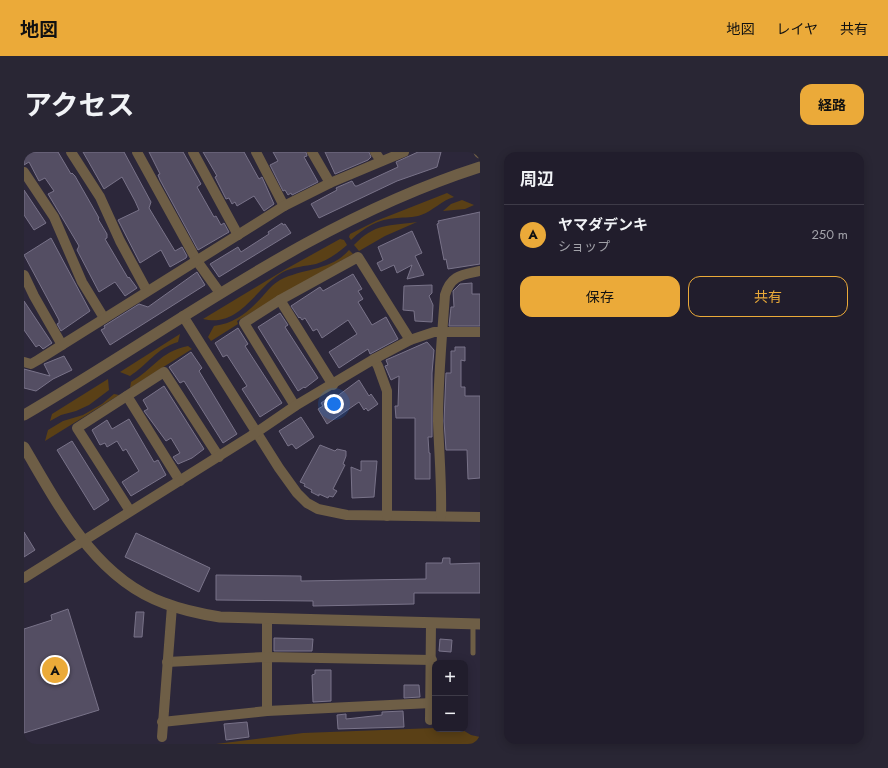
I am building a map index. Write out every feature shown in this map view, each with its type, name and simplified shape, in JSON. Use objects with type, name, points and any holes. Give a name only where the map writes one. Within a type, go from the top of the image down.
[{"type":"street","points":[[70,152],[100,197],[120,241],[147,291]]},
{"type":"street","points":[[137,152],[197,261],[220,293]]},
{"type":"street","points":[[194,152],[238,234]]},
{"type":"street","points":[[256,152],[284,206]]},
{"type":"street","points":[[312,152],[330,183]]},
{"type":"street","points":[[24,362],[31,364],[284,206],[330,183],[378,156],[404,152]]},
{"type":"street","points":[[24,415],[296,247],[355,217],[408,193],[480,167]]},
{"type":"street","points":[[24,172],[54,217],[82,282],[104,318]]},
{"type":"street","points":[[296,406],[244,323],[280,300],[358,257],[410,340]]},
{"type":"street","points":[[441,516],[442,482],[438,421],[445,295],[447,287],[457,276],[480,271]]},
{"type":"street","points":[[24,275],[34,296],[62,344]]},
{"type":"street","points":[[280,300],[333,385]]},
{"type":"street","points":[[183,316],[288,481],[307,503],[318,510],[332,514],[480,517]]},
{"type":"street","points":[[24,578],[219,457],[296,406],[374,359],[410,340],[434,332],[480,332]]},
{"type":"street","points":[[374,359],[387,391],[387,516]]},
{"type":"street","points":[[130,511],[77,428],[164,372],[219,457]]},
{"type":"street","points":[[127,396],[180,481]]},
{"type":"street","points":[[24,447],[83,541],[118,577],[163,603],[195,613],[220,617],[477,624]]},
{"type":"street","points":[[162,737],[172,606]]},
{"type":"street","points":[[267,618],[267,711]]},
{"type":"street","points":[[430,720],[432,623]]},
{"type":"street","points":[[167,662],[266,657],[432,660]]},
{"type":"street","points":[[162,722],[267,711],[431,703]]},
{"type":"lane","points":[[473,653],[477,624]]},
{"type":"shaded area","points":[[447,193],[454,197],[421,215],[384,220],[372,224],[351,240],[349,237],[350,234],[376,221]]},
{"type":"shaded area","points":[[462,200],[474,205],[465,209],[443,211],[451,204]]},
{"type":"shaded area","points":[[417,222],[385,236],[359,251],[354,245],[376,229],[390,225]]},
{"type":"shaded area","points":[[340,239],[344,240],[347,245],[325,260],[316,264],[283,272],[264,287],[238,312],[228,318],[216,320],[203,319],[286,269]]},
{"type":"shaded area","points":[[349,250],[353,254],[237,321],[238,324],[211,341],[208,337],[214,326],[234,320],[240,316],[251,308],[280,280],[325,266],[342,257]]},
{"type":"shaded area","points":[[180,334],[178,342],[158,352],[130,376],[120,372]]},
{"type":"shaded area","points":[[188,346],[192,349],[130,388],[131,382],[146,372],[163,357],[170,352]]},
{"type":"shaded area","points":[[108,379],[109,390],[89,405],[76,411],[61,415],[50,421],[52,414]]},
{"type":"shaded area","points":[[114,394],[119,395],[45,441],[48,430],[63,421],[83,415],[102,404]]},
{"type":"shaded area","points":[[432,728],[432,732],[466,732],[480,737],[480,744],[216,744],[303,733]]},
{"type":"building","points":[[24,152],[58,152],[71,174],[72,173],[75,176],[99,218],[98,219],[107,234],[107,238],[105,239],[128,278],[129,277],[137,288],[125,296],[115,282],[99,292],[77,250],[79,246],[48,194],[54,191],[45,178],[39,181],[29,162],[24,165]]},
{"type":"building","points":[[83,152],[124,152],[151,202],[149,208],[175,251],[182,247],[187,256],[186,258],[170,267],[161,250],[140,263],[118,220],[139,210],[135,201],[122,177],[104,189]]},
{"type":"building","points":[[149,152],[183,152],[201,184],[197,187],[214,217],[216,216],[221,225],[224,223],[229,232],[198,250],[160,180],[158,175],[160,174]]},
{"type":"building","points":[[203,152],[244,152],[259,179],[262,177],[274,204],[264,211],[254,196],[237,206],[235,202],[232,204],[229,198],[226,199],[215,177],[217,176]]},
{"type":"building","points":[[273,152],[306,152],[307,156],[304,157],[318,182],[292,195],[291,193],[288,195],[285,190],[283,191],[270,165],[278,161]]},
{"type":"building","points":[[325,152],[369,152],[371,157],[368,160],[335,174]]},
{"type":"building","points":[[418,152],[441,152],[437,167],[397,181],[319,218],[311,204],[337,190],[336,188],[352,181],[355,186],[357,186],[398,167],[396,162]]},
{"type":"building","points":[[24,190],[46,223],[34,230],[24,215]]},
{"type":"building","points":[[480,212],[480,264],[448,269],[446,259],[444,260],[437,224],[439,223],[438,221]]},
{"type":"building","points":[[282,223],[283,225],[285,224],[291,233],[219,277],[210,264],[238,247],[241,252],[269,234],[268,232]]},
{"type":"building","points":[[412,231],[422,253],[415,256],[424,275],[407,279],[412,265],[397,273],[394,265],[381,271],[377,263],[383,260],[378,247]]},
{"type":"building","points":[[51,238],[90,311],[61,331],[57,324],[59,323],[59,320],[24,255]]},
{"type":"building","points":[[197,272],[205,285],[110,345],[101,330],[105,328],[104,326],[139,304],[148,307]]},
{"type":"building","points":[[353,274],[362,289],[358,291],[363,299],[358,302],[372,325],[386,317],[398,339],[370,354],[368,349],[339,368],[329,352],[357,334],[348,320],[322,338],[317,329],[313,331],[305,318],[302,320],[300,317],[299,318],[291,306],[320,287],[323,291]]},
{"type":"building","points":[[472,283],[472,294],[480,294],[480,326],[449,326],[451,307],[454,307],[453,291],[460,284]]},
{"type":"building","points":[[432,285],[432,293],[429,296],[433,305],[432,322],[415,321],[414,311],[403,310],[404,286]]},
{"type":"building","points":[[24,301],[52,343],[43,349],[39,345],[36,347],[24,330]]},
{"type":"building","points":[[280,313],[288,325],[285,327],[318,378],[305,388],[304,387],[298,391],[258,327]]},
{"type":"building","points":[[238,328],[248,344],[245,346],[282,403],[260,417],[242,389],[247,386],[227,355],[223,357],[215,343]]},
{"type":"building","points":[[427,342],[434,350],[432,373],[432,437],[428,437],[430,453],[430,479],[415,479],[415,418],[396,418],[395,406],[398,406],[399,376],[391,380],[385,366],[388,365],[386,360]]},
{"type":"building","points":[[455,347],[465,347],[465,361],[461,360],[461,387],[465,387],[465,396],[480,396],[480,478],[468,479],[467,450],[446,450],[444,421],[446,373],[451,373],[451,351],[455,351]]},
{"type":"building","points":[[191,352],[202,368],[199,371],[237,434],[223,443],[184,381],[180,383],[169,367]]},
{"type":"building","points":[[64,356],[72,370],[53,379],[36,391],[24,388],[24,369],[50,376],[44,364]]},
{"type":"building","points":[[359,380],[369,396],[371,394],[378,404],[368,411],[366,408],[364,410],[359,402],[327,424],[318,409],[323,406],[321,403],[330,397],[332,400]]},
{"type":"building","points":[[164,386],[204,449],[192,458],[178,464],[173,457],[180,453],[171,438],[166,441],[144,411],[148,409],[143,400]]},
{"type":"building","points":[[301,417],[314,437],[296,449],[292,444],[288,446],[279,431]]},
{"type":"building","points":[[129,419],[154,462],[158,460],[166,475],[131,496],[122,482],[139,471],[126,449],[123,451],[117,441],[107,447],[105,443],[100,445],[92,430],[107,420],[112,429]]},
{"type":"building","points":[[72,441],[109,500],[94,510],[57,450]]},
{"type":"building","points":[[320,445],[335,451],[337,449],[346,451],[343,464],[345,465],[333,489],[337,491],[333,497],[329,496],[328,498],[311,492],[312,490],[300,482]]},
{"type":"building","points":[[361,461],[377,461],[374,497],[352,498],[351,467],[361,471]]},
{"type":"building","points":[[24,532],[35,550],[24,557]]},
{"type":"building","points":[[136,533],[210,568],[199,592],[125,557]]},
{"type":"building","points":[[443,558],[450,558],[450,564],[480,563],[480,593],[414,593],[414,604],[313,606],[313,601],[216,600],[216,575],[301,576],[301,581],[426,579],[426,563],[442,563]]},
{"type":"building","points":[[68,609],[99,710],[24,733],[24,629],[52,620],[51,615]]},
{"type":"building","points":[[136,612],[144,612],[142,637],[134,637]]},
{"type":"building","points":[[274,638],[313,639],[312,651],[274,651]]},
{"type":"building","points":[[440,639],[452,640],[451,652],[439,651]]},
{"type":"building","points":[[315,670],[331,670],[331,701],[313,702],[312,675],[315,674]]},
{"type":"building","points":[[404,685],[419,685],[420,697],[404,698]]},
{"type":"building","points":[[403,711],[404,727],[338,729],[337,715],[346,714],[346,719],[382,715],[382,712]]},
{"type":"building","points":[[247,722],[249,737],[226,740],[224,724]]},
{"type":"place","name":"ヤマダデンキ","points":[[55,670]]}]
